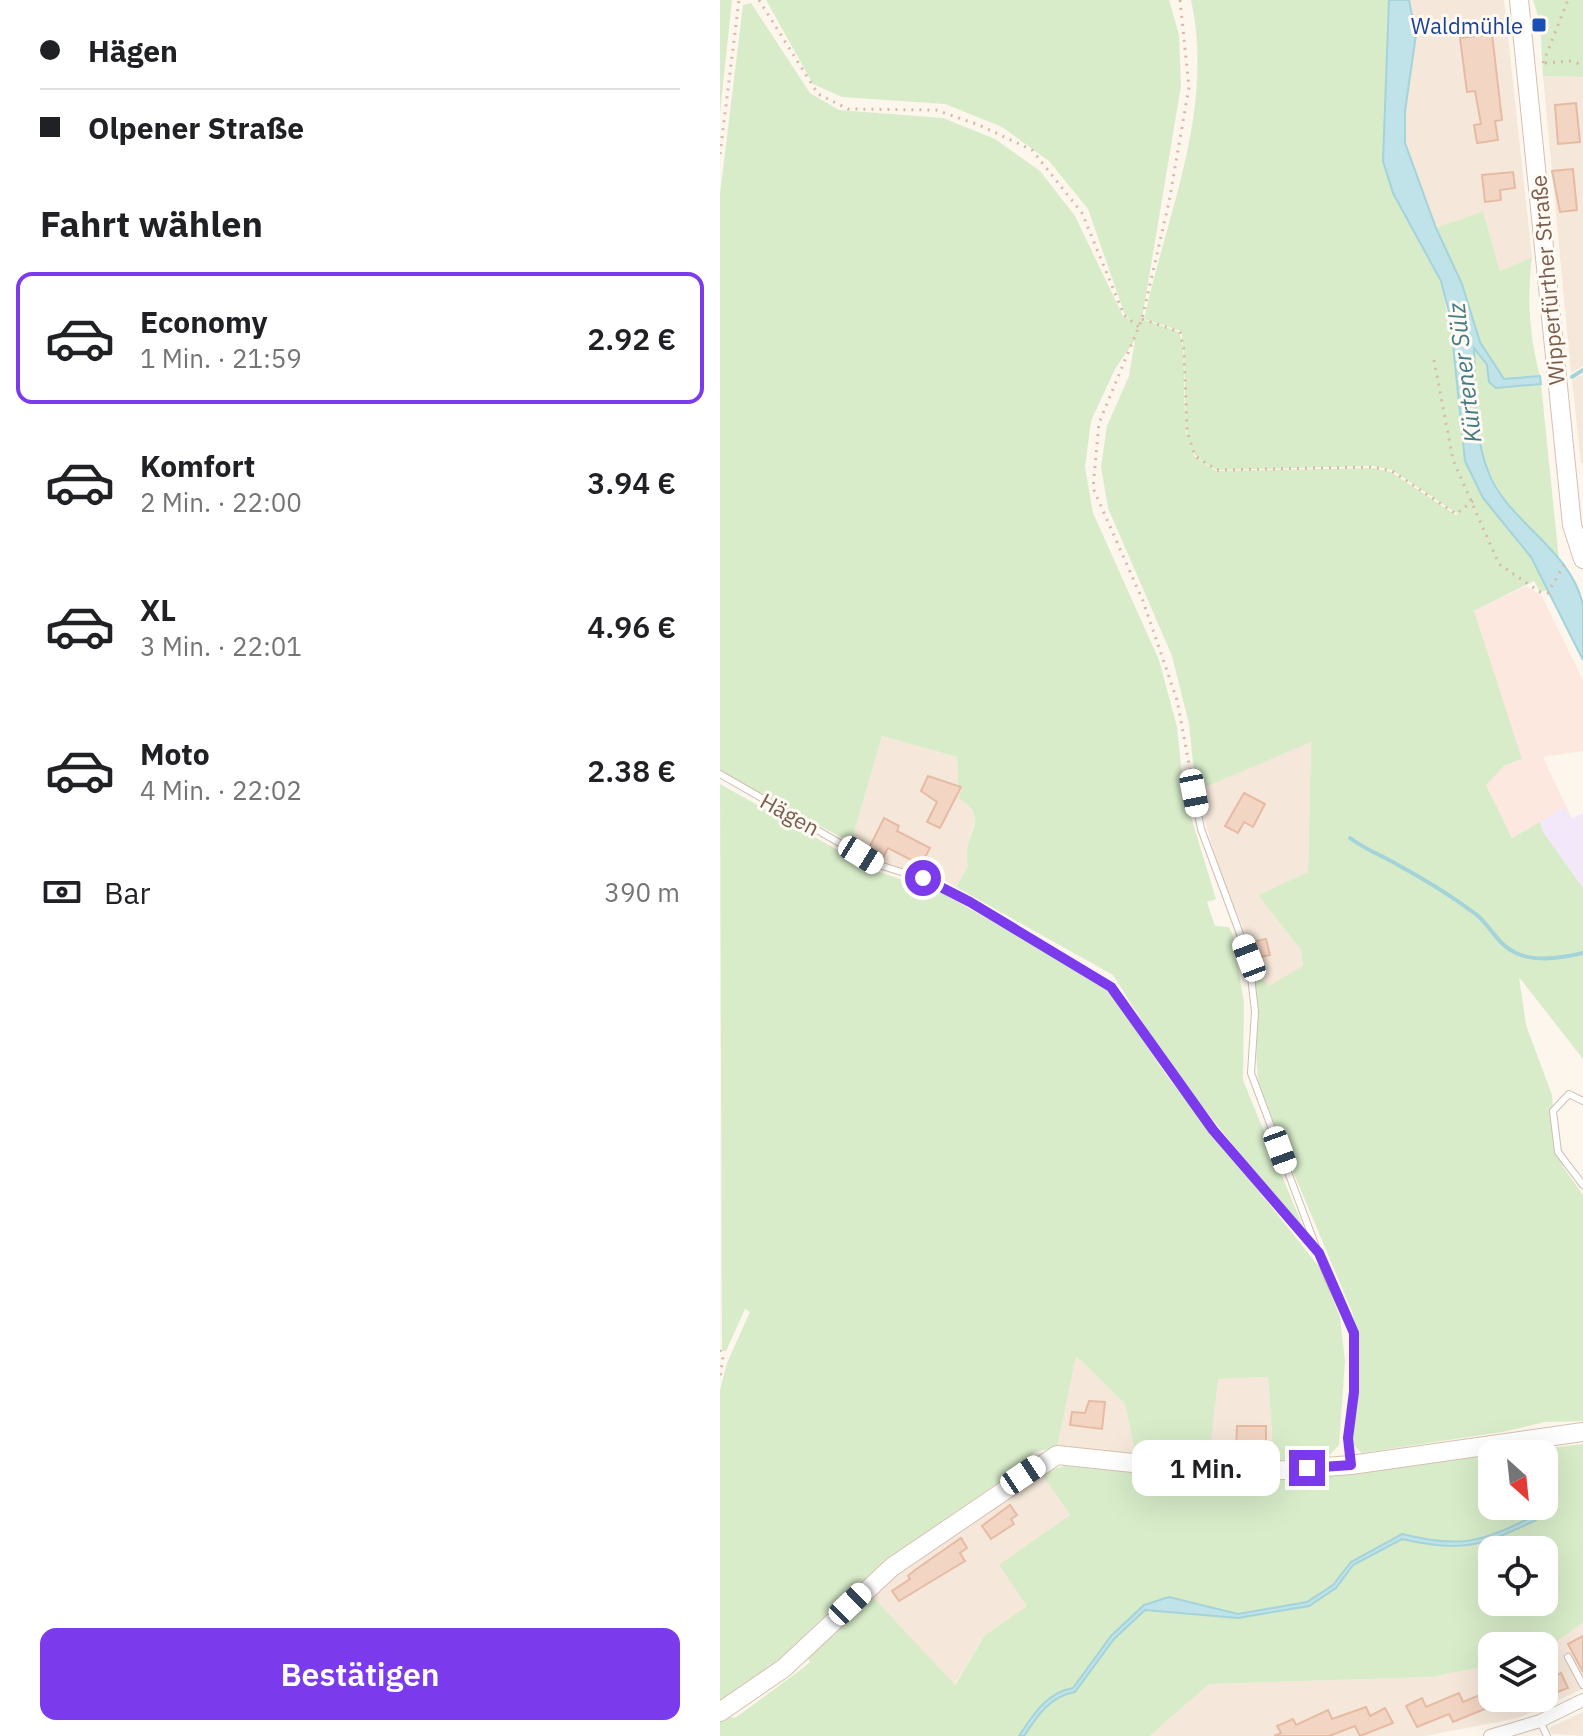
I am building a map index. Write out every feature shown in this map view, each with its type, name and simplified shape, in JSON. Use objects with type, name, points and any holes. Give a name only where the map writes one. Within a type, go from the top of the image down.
[{"type":"street","name":"Wipperfürther Straße","points":[[1519,0],[1534,64],[1574,562]]},
{"type":"street","points":[[720,1712],[784,1668],[892,1567],[1057,1455],[1209,1471],[1351,1465],[1583,1432]]},
{"type":"street","points":[[1490,1736],[1540,1721],[1583,1700]]},
{"type":"lane","name":"Hägen","points":[[720,774],[876,864],[933,882],[970,902],[1111,987],[1213,1130],[1319,1253]]},
{"type":"lane","name":"Hägen","points":[[1194,793],[1201,829],[1249,958],[1255,1012],[1251,1073],[1319,1253],[1354,1333],[1354,1392],[1348,1438],[1351,1465]]},
{"type":"lane","points":[[1583,1101],[1569,1094],[1553,1111],[1558,1152],[1583,1185]]},
{"type":"lane","points":[[1568,1657],[1583,1685]]},
{"type":"lane","points":[[1540,1721],[1547,1736]]},
{"type":"path","points":[[720,154],[739,0]]},
{"type":"path","points":[[759,0],[818,94],[848,109],[936,110],[979,125],[1032,150],[1082,213],[1124,315],[1139,327]]},
{"type":"path","points":[[1180,0],[1189,87],[1169,202],[1142,319],[1099,423],[1093,488],[1143,601],[1177,700],[1194,793]]},
{"type":"path","points":[[1534,64],[1568,0]]},
{"type":"path","points":[[1534,64],[1571,61],[1583,65]]},
{"type":"path","points":[[1142,319],[1180,332],[1184,350],[1187,431],[1195,456],[1217,470],[1373,467],[1392,471],[1456,514],[1474,500]]},
{"type":"path","points":[[1434,360],[1453,460],[1474,500],[1499,564],[1540,592],[1548,593],[1574,562]]},
{"type":"path","points":[[720,1350],[723,1357],[720,1378]]},
{"type":"shaded area","points":[[1409,0],[1504,0],[1532,257],[1500,271],[1483,211],[1436,228],[1412,167],[1405,143],[1405,111],[1416,35]]},
{"type":"shaded area","points":[[1543,76],[1583,77],[1583,366],[1571,373]]},
{"type":"shaded area","points":[[1583,374],[1583,463],[1581,463],[1572,380]]},
{"type":"shaded area","points":[[1526,586],[1542,596],[1583,680],[1583,751],[1543,757],[1572,819],[1563,807],[1516,839],[1508,833],[1486,784],[1504,766],[1521,760],[1474,611]]},
{"type":"shaded area","points":[[882,736],[957,757],[958,786],[963,788],[975,818],[966,854],[968,866],[956,887],[938,876],[903,870],[878,860],[851,843]]},
{"type":"shaded area","points":[[1311,741],[1308,872],[1258,895],[1301,950],[1303,967],[1269,987],[1254,966],[1245,931],[1223,883],[1196,791]]},
{"type":"shaded area","points":[[1563,807],[1572,818],[1583,813],[1583,888],[1543,832],[1540,822]]},
{"type":"shaded area","points":[[1075,1355],[1125,1404],[1136,1455],[1057,1447]]},
{"type":"shaded area","points":[[1268,1377],[1274,1465],[1208,1465],[1217,1379]]},
{"type":"shaded area","points":[[1040,1472],[1070,1515],[1000,1565],[1027,1606],[985,1635],[954,1685],[871,1595],[896,1572]]},
{"type":"shaded area","points":[[1583,1623],[1583,1689],[1558,1700],[1558,1640]]},
{"type":"shaded area","points":[[1478,1668],[1478,1712],[1531,1712],[1518,1718],[1425,1736],[1150,1736],[1209,1684],[1431,1677]]},
{"type":"shaded area","points":[[1583,1712],[1583,1736],[1552,1734],[1549,1728]]},
{"type":"green space","points":[[720,0],[732,0],[720,113]]},
{"type":"green space","points":[[766,0],[1169,0],[1179,35],[1181,86],[1142,319],[1179,332],[1183,347],[1181,331],[1144,319],[1193,121],[1197,41],[1191,0],[1389,0],[1383,161],[1393,193],[1441,281],[1483,498],[1531,557],[1548,590],[1540,592],[1534,581],[1474,611],[1522,759],[1504,766],[1486,785],[1512,838],[1540,822],[1543,832],[1583,888],[1583,1059],[1519,977],[1526,1025],[1552,1095],[1556,1146],[1563,1167],[1583,1195],[1583,1421],[1545,1422],[1502,1432],[1362,1453],[1352,1444],[1358,1361],[1353,1314],[1260,1093],[1257,1061],[1254,966],[1269,986],[1303,966],[1301,950],[1258,895],[1308,872],[1311,742],[1196,791],[1189,724],[1172,656],[1108,508],[1101,467],[1107,426],[1129,376],[1135,340],[1115,369],[1091,421],[1085,467],[1093,513],[1159,660],[1177,727],[1184,794],[1216,899],[1207,902],[1215,926],[1229,927],[1233,936],[1244,1003],[1243,1080],[1307,1237],[1173,1070],[1113,975],[956,887],[968,866],[966,856],[975,821],[968,806],[958,798],[963,788],[958,786],[957,757],[882,736],[851,843],[720,771],[720,194],[743,5],[751,3],[810,93],[839,110],[943,118],[995,139],[1040,171],[1075,216],[1123,316],[1131,320],[1125,315],[1088,209],[1049,161],[1002,127],[945,104],[842,97],[813,84]],"holes":[[[1191,447],[1196,456],[1217,470],[1373,466],[1392,470],[1456,513],[1460,511],[1456,515],[1391,472],[1373,468],[1216,471],[1194,456]]]},
{"type":"green space","points":[[1533,0],[1583,0],[1583,77],[1543,76],[1540,22]]},
{"type":"green space","points":[[1483,211],[1500,271],[1532,257],[1530,317],[1540,376],[1504,379],[1480,342],[1436,228]]},
{"type":"green space","points":[[1474,347],[1487,365],[1489,382],[1496,388],[1541,384],[1559,560],[1504,498],[1484,460],[1477,429]]},
{"type":"green space","points":[[720,784],[873,870],[940,892],[1094,979],[1115,998],[1166,1075],[1320,1268],[1340,1317],[1345,1361],[1339,1445],[1328,1457],[1274,1465],[1268,1377],[1218,1379],[1208,1465],[1136,1455],[1125,1404],[1076,1356],[1057,1447],[1035,1452],[1004,1479],[885,1560],[779,1659],[720,1702],[720,1390],[727,1363],[750,1312],[745,1309],[726,1351],[722,1351]]},
{"type":"green space","points":[[1583,1444],[1583,1623],[1558,1640],[1558,1632],[1478,1632],[1478,1668],[1431,1677],[1209,1684],[1150,1736],[1024,1736],[1051,1702],[1075,1692],[1114,1639],[1145,1610],[1238,1618],[1309,1606],[1336,1588],[1353,1565],[1403,1538],[1442,1546],[1478,1543],[1478,1616],[1558,1616],[1558,1536],[1497,1536],[1527,1520],[1558,1520],[1558,1447]]},
{"type":"green space","points":[[1478,1457],[1478,1520],[1525,1520],[1487,1536],[1455,1542],[1402,1534],[1351,1562],[1333,1585],[1307,1602],[1238,1614],[1169,1597],[1144,1604],[1111,1636],[1073,1688],[1048,1699],[1019,1736],[720,1736],[720,1720],[726,1716],[735,1718],[803,1668],[810,1662],[806,1656],[871,1595],[955,1685],[985,1635],[1027,1606],[999,1565],[1070,1515],[1040,1472],[1065,1466],[1206,1479],[1277,1480]]},
{"type":"water","name":"Kürtener Sülz","points":[[1389,0],[1409,0],[1416,35],[1405,111],[1405,143],[1436,228],[1462,284],[1480,342],[1504,379],[1540,376],[1541,384],[1496,388],[1489,382],[1487,365],[1474,348],[1478,426],[1488,471],[1509,506],[1553,551],[1576,585],[1583,605],[1583,660],[1531,557],[1483,498],[1465,461],[1450,316],[1441,281],[1393,193],[1383,161]]},
{"type":"water","points":[[1525,1520],[1536,1520],[1499,1536],[1487,1536]]},
{"type":"water","points":[[1402,1534],[1440,1541],[1478,1538],[1478,1543],[1441,1546],[1402,1539],[1353,1565],[1336,1588],[1309,1606],[1238,1618],[1145,1610],[1114,1639],[1075,1692],[1051,1702],[1024,1736],[1019,1736],[1048,1699],[1073,1688],[1111,1636],[1144,1605],[1169,1597],[1238,1614],[1307,1602],[1333,1585],[1351,1562]]},
{"type":"building","points":[[1492,34],[1502,120],[1495,121],[1498,140],[1477,143],[1474,125],[1481,124],[1475,91],[1467,92],[1460,38]]},
{"type":"building","points":[[1576,103],[1580,142],[1558,144],[1555,105]]},
{"type":"building","points":[[1573,169],[1577,210],[1560,212],[1552,171]]},
{"type":"building","points":[[1513,172],[1515,188],[1500,190],[1501,200],[1485,202],[1482,175]]},
{"type":"building","points":[[928,776],[961,787],[940,828],[927,822],[937,802],[921,791]]},
{"type":"building","points":[[1244,793],[1265,804],[1253,827],[1244,822],[1238,833],[1225,826]]},
{"type":"building","points":[[884,818],[899,826],[897,831],[930,848],[921,865],[888,848],[883,858],[868,850]]},
{"type":"building","points":[[1266,939],[1270,955],[1256,958],[1252,942]]},
{"type":"building","points":[[1089,1401],[1105,1402],[1102,1429],[1070,1425],[1072,1412],[1085,1413]]},
{"type":"building","points":[[1237,1426],[1266,1426],[1266,1451],[1236,1450]]},
{"type":"building","points":[[1010,1505],[1017,1515],[1011,1519],[1014,1524],[991,1539],[982,1526]]},
{"type":"building","points":[[961,1538],[967,1548],[960,1553],[965,1561],[899,1601],[892,1591],[910,1579],[908,1576],[915,1570]]},
{"type":"building","points":[[1583,1636],[1583,1672],[1568,1644]]},
{"type":"building","points":[[1561,1673],[1568,1688],[1558,1692],[1558,1674]]},
{"type":"building","points":[[1459,1693],[1463,1702],[1478,1696],[1478,1712],[1453,1722],[1449,1714],[1417,1727],[1406,1706],[1422,1698],[1426,1707]]},
{"type":"building","points":[[1366,1707],[1370,1716],[1385,1708],[1393,1723],[1360,1736],[1355,1726],[1329,1736],[1274,1736],[1281,1733],[1277,1726],[1293,1719],[1296,1725],[1328,1710],[1332,1719]]},
{"type":"waterway","points":[[1572,377],[1583,370]]},
{"type":"waterway","points":[[1350,838],[1418,876],[1477,915],[1504,945],[1516,953],[1540,958],[1583,953]]},
{"type":"place","name":"Waldmühle","points":[[1539,25]]},
{"type":"route","points":[[923,878],[970,902],[1111,987],[1213,1130],[1286,1219],[1319,1253],[1354,1333],[1354,1392],[1348,1438],[1351,1465],[1307,1468]]}]
